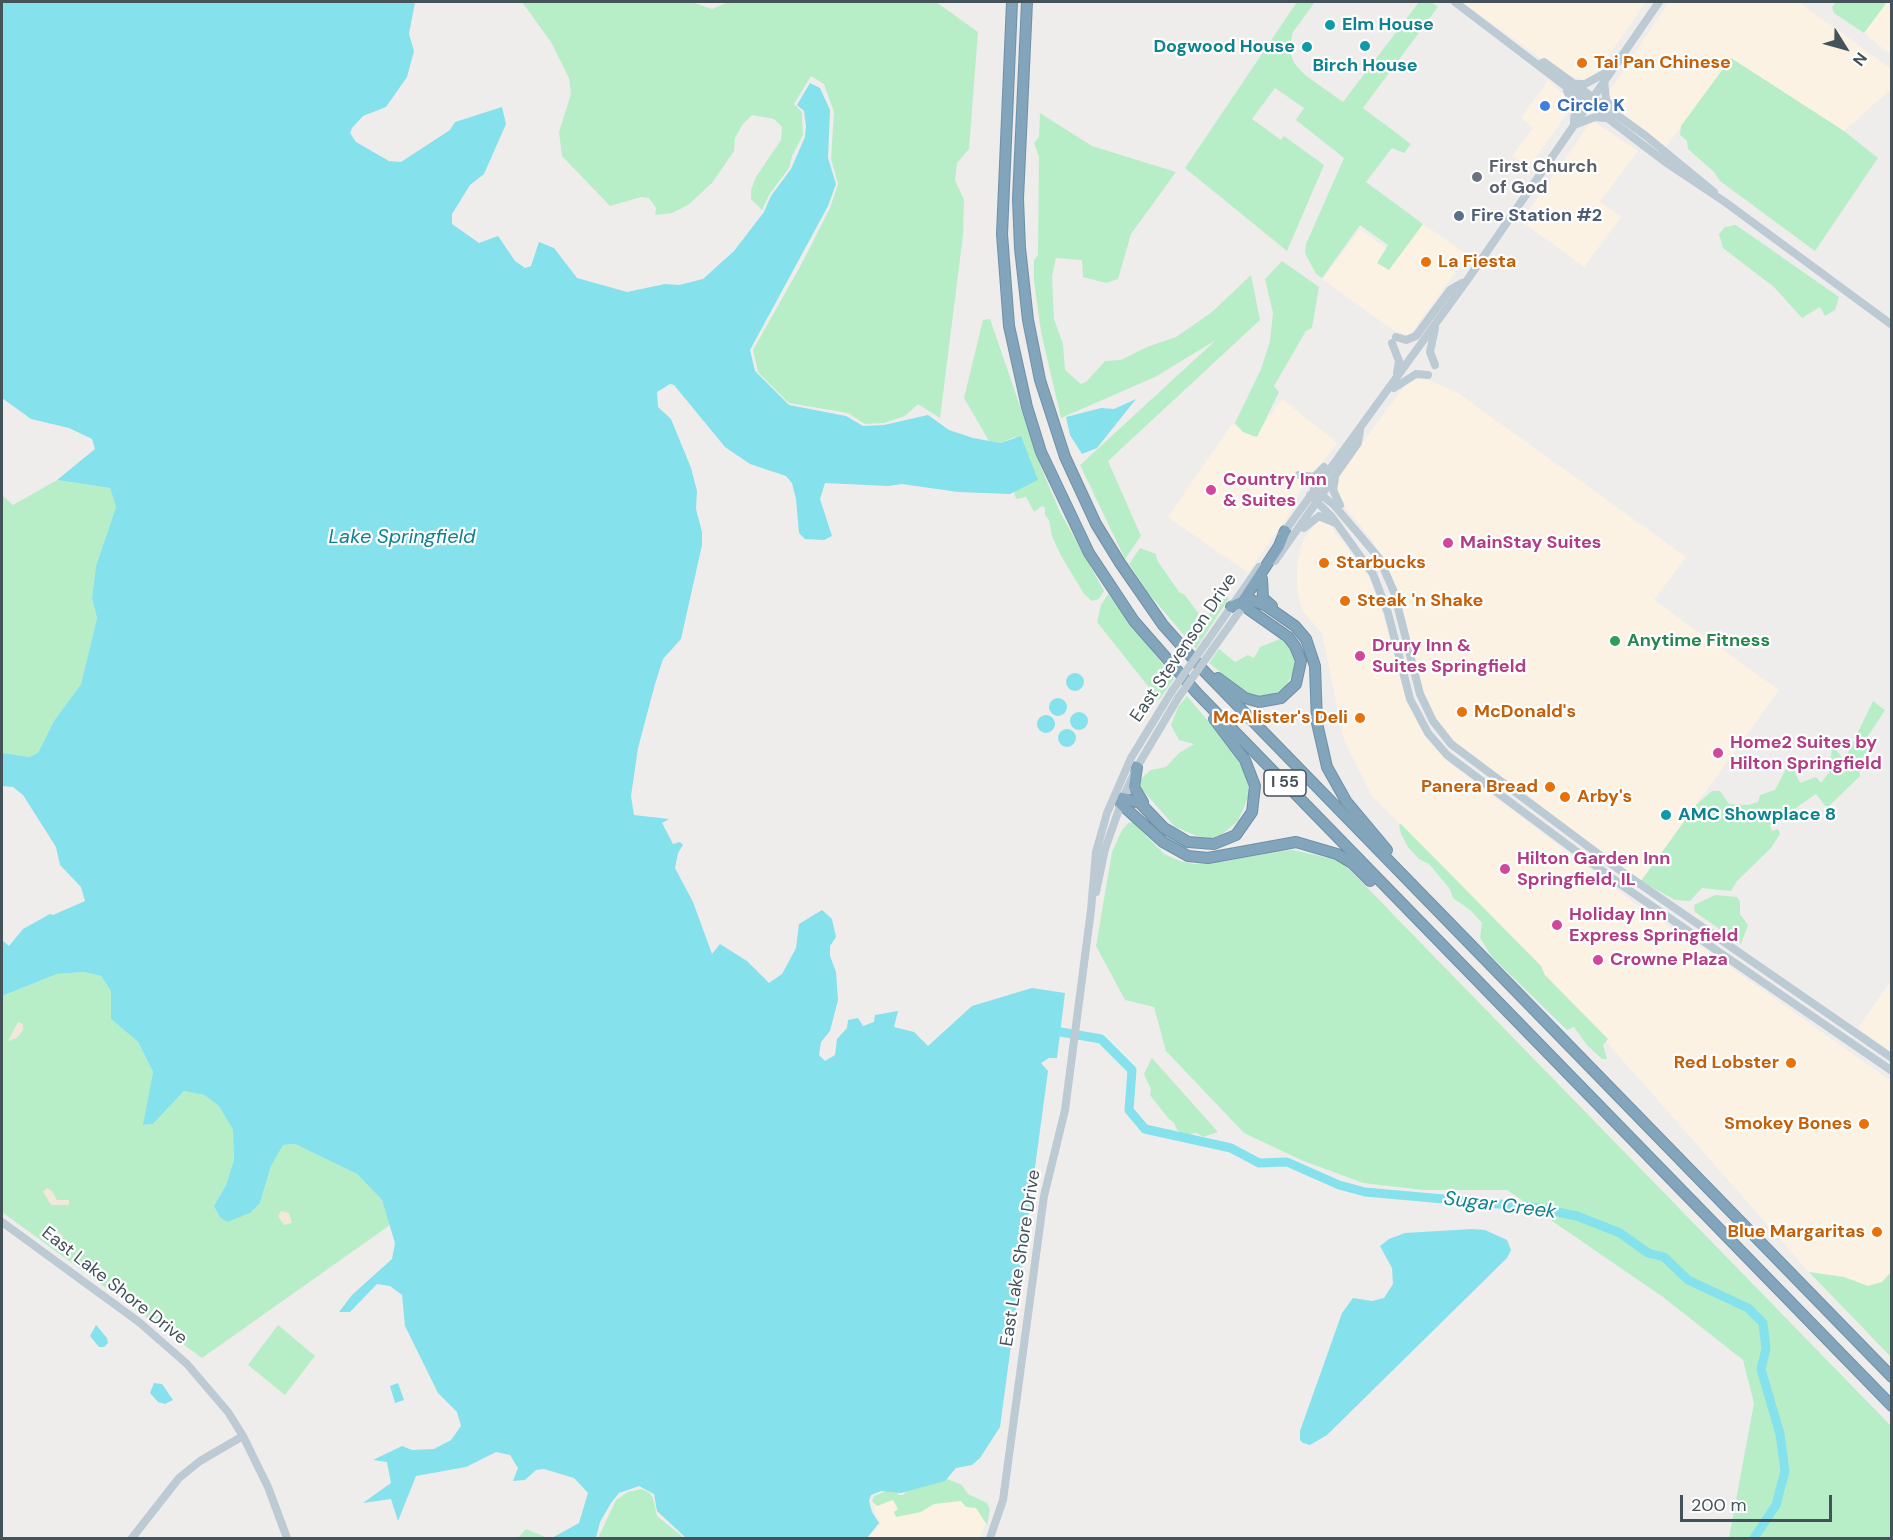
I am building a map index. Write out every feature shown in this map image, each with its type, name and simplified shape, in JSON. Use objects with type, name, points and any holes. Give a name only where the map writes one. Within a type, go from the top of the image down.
[{"type":"highway","name":"I 55","points":[[1012,2],[1002,234],[1005,288],[1016,361],[1041,452],[1065,507],[1100,570],[1150,640],[1197,693],[1892,1406]]},
{"type":"highway","name":"I 55","points":[[1027,2],[1018,199],[1022,272],[1031,340],[1056,431],[1076,483],[1096,524],[1144,601],[1204,671],[1892,1377]]},
{"type":"highway","points":[[1245,602],[1279,546],[1285,531]]},
{"type":"highway","points":[[1262,579],[1263,598],[1305,633],[1313,647],[1318,736],[1332,779],[1363,823],[1449,924]]},
{"type":"highway","points":[[1144,601],[1224,683],[1250,700],[1272,702],[1285,696],[1294,687],[1300,673],[1300,656],[1288,637],[1245,602]]},
{"type":"highway","points":[[1231,607],[1245,602],[1264,605],[1300,631],[1309,645],[1315,666]]},
{"type":"highway","points":[[1119,800],[1140,803],[1172,832],[1197,844],[1214,844],[1231,838],[1246,824],[1252,812],[1255,786],[1250,769],[1236,747],[1160,659],[1150,640]]},
{"type":"highway","points":[[1137,767],[1133,783],[1135,791],[1172,832]]},
{"type":"highway","points":[[1119,800],[1163,842],[1188,856],[1208,858],[1296,842],[1337,854],[1352,863],[1460,963]]},
{"type":"main road","points":[[1455,2],[1540,64],[1540,68],[1646,136]]},
{"type":"main road","name":"East Stevenson Drive","points":[[1082,981],[1091,910],[1105,849],[1136,749],[1209,646],[1275,562],[1352,436],[1360,430],[1466,282],[1659,2]]},
{"type":"main road","points":[[1540,64],[1544,62],[1573,84],[1610,121],[1725,202]]},
{"type":"main road","points":[[1573,84],[1585,84],[1612,69]]},
{"type":"main road","points":[[1605,80],[1609,106],[1725,202],[1892,325]]},
{"type":"main road","points":[[1559,81],[1574,102],[1574,125],[1595,117],[1610,121]]},
{"type":"main road","points":[[1397,379],[1399,361],[1394,340],[1416,336],[1450,290],[1466,282]]},
{"type":"main road","points":[[1436,365],[1430,350],[1438,319]]},
{"type":"main road","points":[[1388,391],[1416,374],[1428,375]]},
{"type":"main road","name":"East Stevenson Drive","points":[[1209,646],[1231,607],[1285,531],[1336,475],[1358,443],[1360,430]]},
{"type":"main road","points":[[1299,475],[1314,477],[1344,439],[1352,436]]},
{"type":"main road","points":[[1336,475],[1334,496],[1373,549],[1388,575],[1420,694],[1433,721],[1466,758],[1621,872],[1892,1058]]},
{"type":"main road","points":[[1316,495],[1334,505],[1373,549]]},
{"type":"main road","points":[[1316,495],[1377,582],[1410,699],[1428,733],[1447,755],[1620,884],[1892,1071]]},
{"type":"main road","points":[[1275,562],[1284,555],[1311,519],[1322,516],[1334,523]]},
{"type":"main road","points":[[1410,660],[1422,673]]},
{"type":"main road","name":"East Stevenson Drive","points":[[1119,800],[1175,695]]},
{"type":"main road","name":"East Lake Shore Drive","points":[[990,1539],[1003,1500],[1044,1196],[1063,1119],[1082,981]]},
{"type":"main road","points":[[1879,1062],[1892,1077]]},
{"type":"main road","name":"East Lake Shore Drive","points":[[2,1222],[140,1322],[171,1348],[228,1412],[243,1436],[268,1486],[287,1539]]},
{"type":"main road","points":[[132,1539],[179,1478],[200,1461],[243,1436]]},
{"type":"shaded area","points":[[1462,2],[1646,2],[1601,67],[1584,80],[1563,74]]},
{"type":"shaded area","points":[[1669,2],[1799,2],[1891,69],[1891,89],[1844,131],[1731,58],[1666,147],[1616,110],[1608,93]]},
{"type":"shaded area","points":[[1887,2],[1891,2],[1891,55],[1864,33]]},
{"type":"shaded area","points":[[1548,80],[1565,96],[1569,111],[1529,167],[1512,156],[1533,128],[1521,118]]},
{"type":"shaded area","points":[[1594,122],[1638,151],[1600,202],[1621,217],[1584,267],[1521,221],[1589,125]]},
{"type":"shaded area","points":[[1423,224],[1468,255],[1409,336],[1391,329],[1323,279],[1360,229],[1387,249],[1377,263],[1388,270]]},
{"type":"shaded area","points":[[1421,377],[1458,393],[1686,557],[1654,600],[1779,690],[1641,881],[1456,744],[1433,715],[1425,698],[1393,578],[1372,540],[1337,497],[1339,476],[1348,462],[1407,383]]},
{"type":"shaded area","points":[[1282,399],[1337,443],[1297,496],[1292,510],[1248,573],[1168,517],[1232,424],[1254,438]]},
{"type":"shaded area","points":[[1317,522],[1328,523],[1368,575],[1383,614],[1408,704],[1426,738],[1447,761],[1644,910],[1709,952],[1891,1081],[1891,1272],[1882,1282],[1868,1286],[1844,1277],[1809,1272],[1604,1039],[1372,796],[1344,740],[1322,633],[1302,610],[1297,589],[1297,564],[1303,540]]},
{"type":"shaded area","points":[[1891,981],[1891,1052],[1858,1028]]},
{"type":"shaded area","points":[[947,1482],[991,1511],[980,1538],[868,1538],[881,1523],[875,1512],[873,1498],[878,1495],[896,1496]]},
{"type":"green space","points":[[522,2],[692,2],[712,9],[728,2],[936,2],[978,32],[969,149],[957,163],[955,180],[964,200],[963,235],[940,418],[918,404],[905,416],[884,423],[865,424],[848,413],[789,403],[758,372],[753,350],[801,265],[830,208],[838,184],[831,159],[834,112],[824,84],[811,76],[794,104],[802,112],[803,135],[792,156],[789,168],[769,195],[762,210],[751,199],[751,190],[756,177],[781,140],[782,127],[774,119],[752,115],[743,124],[735,138],[734,151],[712,183],[688,205],[672,213],[655,215],[656,208],[649,198],[641,197],[610,206],[562,156],[559,132],[571,94],[569,78],[551,42]]},
{"type":"green space","points":[[1297,2],[1315,2],[1293,32],[1289,49],[1294,63],[1305,75],[1343,102],[1419,2],[1431,2],[1438,7],[1363,108],[1411,144],[1404,153],[1392,148],[1366,182],[1423,224],[1389,270],[1377,263],[1388,245],[1360,225],[1322,278],[1316,274],[1305,253],[1306,244],[1344,158],[1296,120],[1304,108],[1275,88],[1252,119],[1281,140],[1284,136],[1324,165],[1287,251],[1185,168]]},
{"type":"green space","points":[[1836,2],[1887,2],[1864,33],[1834,13],[1832,7]]},
{"type":"green space","points":[[1731,58],[1844,131],[1878,158],[1815,251],[1720,181],[1714,172],[1688,149],[1687,141],[1680,135],[1681,126]]},
{"type":"green space","points":[[1040,113],[1092,146],[1176,172],[1131,234],[1118,279],[1106,283],[1083,277],[1082,260],[1056,258],[1052,276],[1054,319],[1063,344],[1065,370],[1081,384],[1086,382],[1105,361],[1121,360],[1147,347],[1176,337],[1212,312],[1251,275],[1260,320],[1108,461],[1141,536],[1125,559],[1080,465],[1216,340],[1155,377],[1061,418],[1041,332],[1034,281],[1034,260],[1038,255],[1039,157],[1034,143],[1039,137]]},
{"type":"green space","points":[[1736,225],[1839,297],[1835,310],[1825,316],[1820,307],[1802,318],[1774,287],[1723,248],[1719,234],[1725,227]]},
{"type":"green space","points":[[1282,261],[1319,287],[1312,328],[1306,331],[1274,386],[1279,392],[1257,437],[1243,432],[1235,423],[1261,369],[1270,341],[1273,313],[1265,279]]},
{"type":"green space","points":[[990,319],[1042,470],[1060,512],[1104,591],[1099,599],[1092,601],[1084,594],[1060,554],[1052,536],[1049,520],[1045,515],[1045,508],[1042,506],[1034,512],[1026,497],[1016,499],[1014,491],[1038,480],[1015,437],[1001,443],[989,441],[964,398],[983,320]]},
{"type":"green space","points":[[57,480],[110,488],[116,507],[96,566],[92,598],[97,618],[81,684],[54,721],[38,753],[29,757],[12,756],[2,753],[2,495],[13,505]]},
{"type":"green space","points":[[1140,548],[1156,554],[1157,560],[1179,592],[1185,595],[1204,621],[1223,596],[1229,598],[1196,649],[1149,594],[1129,564]]},
{"type":"green space","points":[[1108,594],[1174,679],[1159,700],[1097,622],[1101,605]]},
{"type":"green space","points":[[1280,639],[1290,646],[1296,667],[1285,688],[1270,695],[1259,698],[1245,692],[1209,663],[1219,649],[1235,662],[1248,655],[1254,658],[1260,647]]},
{"type":"green space","points":[[1187,696],[1234,752],[1244,772],[1250,793],[1238,821],[1220,836],[1211,838],[1197,836],[1175,827],[1140,787],[1140,780],[1151,770],[1166,767],[1179,753],[1194,744],[1179,740],[1171,725],[1178,707]]},
{"type":"green space","points":[[1873,701],[1885,710],[1866,739],[1867,751],[1859,763],[1860,776],[1827,808],[1816,794],[1770,826],[1772,831],[1778,829],[1780,834],[1771,848],[1737,881],[1731,891],[1702,888],[1690,901],[1675,900],[1641,881],[1696,805],[1712,791],[1720,791],[1729,804],[1748,805],[1758,802],[1760,795],[1775,790],[1787,767],[1793,767],[1800,783],[1816,777],[1821,783],[1830,771],[1832,747],[1844,761]]},
{"type":"green space","points":[[1133,822],[1164,854],[1180,861],[1194,864],[1227,861],[1270,851],[1293,850],[1338,860],[1349,869],[1891,1426],[1891,1538],[1729,1538],[1754,1403],[1743,1360],[1663,1297],[1507,1190],[1423,1190],[1363,1183],[1301,1160],[1244,1133],[1166,1051],[1154,1007],[1125,1000],[1096,946],[1112,852],[1122,830],[1128,823]]},
{"type":"green space","points":[[1401,824],[1541,966],[1545,975],[1608,1039],[1603,1045],[1607,1059],[1602,1059],[1587,1045],[1574,1027],[1567,1030],[1492,957],[1480,938],[1482,923],[1470,910],[1453,898],[1450,889],[1429,864],[1419,859],[1408,847],[1401,834],[1399,825]]},
{"type":"green space","points":[[1715,895],[1737,897],[1740,902],[1740,914],[1748,925],[1741,944],[1695,912],[1694,905]]},
{"type":"green space","points":[[84,972],[101,976],[111,991],[111,1019],[138,1042],[153,1072],[144,1125],[153,1124],[184,1091],[204,1095],[219,1106],[233,1130],[234,1160],[226,1185],[214,1206],[260,1203],[271,1166],[282,1145],[295,1144],[357,1174],[382,1200],[390,1225],[202,1358],[2,1212],[2,996],[57,974]]},
{"type":"green space","points":[[1152,1058],[1218,1132],[1203,1137],[1197,1133],[1184,1135],[1177,1130],[1174,1123],[1150,1095],[1151,1089],[1144,1074]]},
{"type":"green space","points":[[1809,1272],[1844,1277],[1868,1286],[1882,1282],[1891,1272],[1891,1357]]},
{"type":"green space","points":[[278,1325],[315,1356],[285,1395],[248,1365]]},
{"type":"green space","points":[[945,1478],[962,1485],[968,1494],[987,1503],[990,1510],[987,1525],[976,1508],[966,1507],[961,1501],[934,1504],[921,1512],[896,1517],[894,1512],[898,1509],[893,1500],[877,1506],[872,1501],[874,1496],[894,1488],[899,1495],[903,1495],[907,1490]]},
{"type":"green space","points":[[641,1489],[650,1493],[653,1498],[657,1516],[684,1538],[598,1538],[616,1500],[628,1492]]},
{"type":"green space","points":[[526,1529],[548,1538],[518,1538]]},
{"type":"sand","points":[[18,1022],[23,1024],[23,1030],[17,1038],[8,1041]]},
{"type":"sand","points":[[47,1188],[52,1191],[57,1200],[69,1200],[69,1205],[51,1205],[43,1192]]},
{"type":"sand","points":[[281,1211],[289,1213],[292,1223],[284,1225],[278,1216]]},
{"type":"sand","points":[[45,1230],[60,1233],[64,1238],[45,1238],[42,1234]]},
{"type":"water","name":"Lake Springfield","points":[[2,2],[415,2],[409,34],[414,51],[407,77],[386,107],[363,116],[352,128],[350,133],[356,142],[389,161],[401,162],[450,130],[455,122],[502,107],[506,124],[484,174],[470,185],[452,214],[452,224],[479,243],[498,236],[515,261],[525,268],[531,266],[539,242],[554,248],[577,278],[627,292],[665,284],[679,285],[703,279],[734,251],[764,212],[771,196],[791,169],[805,137],[804,111],[797,105],[810,83],[820,88],[830,110],[828,158],[836,184],[828,206],[750,350],[755,371],[789,405],[846,416],[863,426],[884,425],[928,415],[949,430],[973,438],[1001,443],[1021,436],[1038,480],[1010,494],[958,492],[902,484],[888,486],[825,483],[820,499],[832,536],[824,540],[805,539],[799,533],[796,499],[792,483],[786,476],[750,464],[725,447],[674,385],[670,384],[657,392],[658,407],[671,419],[691,468],[697,491],[696,509],[702,532],[702,545],[681,639],[663,659],[655,684],[638,748],[631,796],[634,815],[669,819],[662,823],[673,844],[680,842],[683,845],[678,853],[675,868],[693,902],[712,954],[720,944],[747,961],[769,983],[782,974],[796,948],[799,924],[822,910],[832,919],[836,937],[830,946],[830,956],[836,972],[838,1000],[830,1031],[821,1042],[819,1055],[825,1061],[835,1055],[837,1039],[847,1028],[848,1020],[858,1018],[863,1026],[874,1022],[875,1015],[898,1011],[894,1027],[914,1032],[928,1046],[972,1006],[1032,988],[1065,993],[1057,1058],[1049,1058],[1041,1063],[1048,1071],[1000,1427],[980,1458],[972,1465],[956,1468],[945,1481],[901,1493],[881,1491],[871,1495],[869,1501],[872,1512],[879,1523],[867,1538],[686,1538],[657,1511],[654,1494],[639,1486],[619,1493],[600,1522],[596,1538],[552,1538],[579,1523],[588,1493],[574,1478],[544,1469],[536,1470],[525,1480],[513,1481],[518,1468],[510,1455],[496,1452],[466,1467],[416,1476],[398,1521],[391,1499],[363,1503],[391,1483],[387,1462],[373,1460],[402,1446],[412,1450],[434,1449],[451,1440],[461,1426],[457,1412],[438,1393],[405,1326],[402,1295],[390,1286],[377,1284],[350,1312],[339,1312],[352,1295],[392,1259],[395,1243],[382,1200],[357,1174],[295,1144],[283,1145],[271,1166],[260,1203],[250,1213],[227,1222],[220,1217],[214,1206],[226,1185],[234,1160],[233,1130],[219,1106],[204,1095],[184,1091],[153,1124],[143,1125],[153,1072],[138,1042],[111,1019],[111,991],[101,976],[84,972],[57,974],[2,996],[2,940],[9,946],[23,929],[50,914],[53,915],[85,901],[81,887],[60,865],[56,847],[23,795],[13,787],[2,786],[2,753],[29,757],[38,753],[54,721],[81,684],[97,618],[92,598],[96,566],[116,507],[110,488],[57,480],[95,449],[92,439],[69,428],[31,419],[2,398]]},
{"type":"water","points":[[1136,399],[1097,448],[1082,454],[1070,435],[1066,417],[1101,408],[1114,409]]},
{"type":"water","points":[[1071,673],[1079,673],[1084,678],[1082,689],[1071,691],[1066,686],[1066,678]]},
{"type":"water","points":[[1054,698],[1062,698],[1067,703],[1065,714],[1054,716],[1049,711],[1049,703]]},
{"type":"water","points":[[1079,712],[1087,717],[1088,721],[1083,729],[1079,730],[1071,725],[1070,721],[1075,713]]},
{"type":"water","points":[[1042,715],[1050,715],[1055,720],[1053,731],[1042,733],[1037,728],[1037,720]]},
{"type":"water","points":[[1067,729],[1075,734],[1076,738],[1071,746],[1067,747],[1059,742],[1058,738],[1063,730]]},
{"type":"water","points":[[1485,1230],[1507,1240],[1511,1250],[1507,1258],[1327,1435],[1310,1445],[1303,1443],[1300,1440],[1300,1431],[1342,1313],[1353,1298],[1372,1301],[1384,1298],[1393,1284],[1392,1268],[1380,1246],[1389,1239],[1405,1233]]},
{"type":"water","points":[[96,1325],[107,1338],[108,1343],[104,1347],[99,1347],[90,1336]]},
{"type":"water","points":[[154,1383],[162,1384],[173,1400],[165,1404],[158,1402],[150,1393]]},
{"type":"water","points":[[398,1383],[404,1400],[395,1403],[390,1386]]},
{"type":"waterway","name":"Sugar Creek","points":[[1055,1031],[1101,1039],[1132,1070],[1129,1110],[1145,1129],[1231,1148],[1259,1163],[1287,1162],[1339,1185],[1365,1192],[1533,1207],[1577,1216],[1620,1233],[1648,1253],[1664,1257],[1688,1280],[1748,1308],[1763,1323],[1766,1349],[1761,1369],[1780,1434],[1785,1471],[1776,1505],[1754,1538]]},
{"type":"place","name":"Elm House","points":[[1330,25]]},
{"type":"place","name":"Birch House","points":[[1365,46]]},
{"type":"place","name":"Dogwood House","points":[[1307,47]]},
{"type":"place","name":"Tai Pan Chinese","points":[[1582,63]]},
{"type":"place","name":"Circle K","points":[[1545,106]]},
{"type":"place","name":"First Church of God","points":[[1477,177]]},
{"type":"place","name":"Fire Station #2","points":[[1459,216]]},
{"type":"place","name":"La Fiesta","points":[[1426,262]]},
{"type":"place","name":"Country Inn & Suites","points":[[1211,490]]},
{"type":"place","name":"MainStay Suites","points":[[1448,543]]},
{"type":"place","name":"Starbucks","points":[[1324,563]]},
{"type":"place","name":"Steak 'n Shake","points":[[1345,601]]},
{"type":"place","name":"Anytime Fitness","points":[[1615,641]]},
{"type":"place","name":"Drury Inn & Suites Springfield","points":[[1360,656]]},
{"type":"place","name":"McDonald's","points":[[1462,712]]},
{"type":"place","name":"McAlister's Deli","points":[[1360,718]]},
{"type":"place","name":"Home2 Suites by Hilton Springfield","points":[[1718,753]]},
{"type":"place","name":"Panera Bread","points":[[1550,787]]},
{"type":"place","name":"Arby's","points":[[1565,797]]},
{"type":"place","name":"AMC Showplace 8","points":[[1666,815]]},
{"type":"place","name":"Hilton Garden Inn Springfield, IL","points":[[1505,869]]},
{"type":"place","name":"Holiday Inn Express Springfield","points":[[1557,925]]},
{"type":"place","name":"Crowne Plaza","points":[[1598,960]]},
{"type":"place","name":"Red Lobster","points":[[1791,1063]]},
{"type":"place","name":"Smokey Bones","points":[[1864,1124]]},
{"type":"place","name":"Blue Margaritas","points":[[1877,1232]]}]
